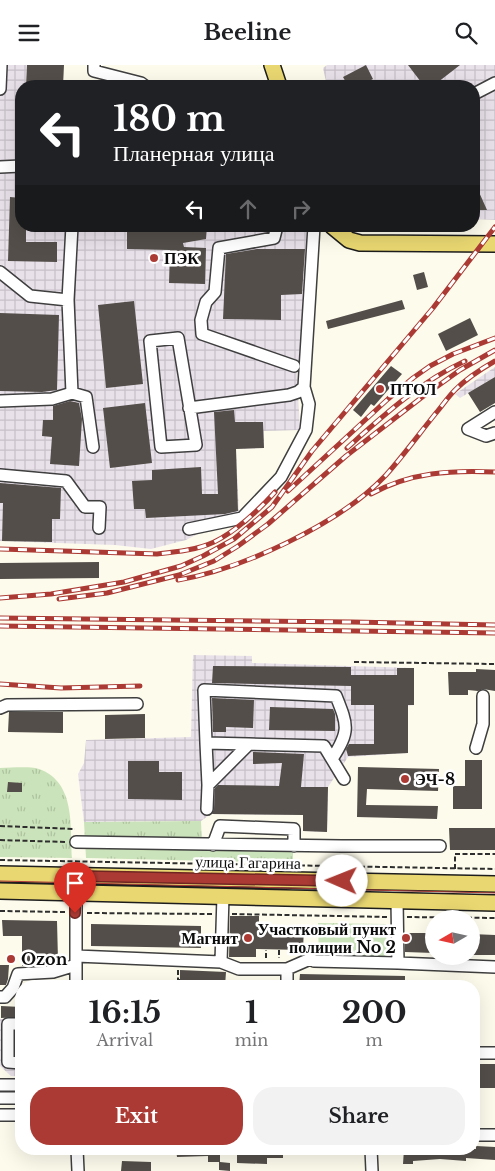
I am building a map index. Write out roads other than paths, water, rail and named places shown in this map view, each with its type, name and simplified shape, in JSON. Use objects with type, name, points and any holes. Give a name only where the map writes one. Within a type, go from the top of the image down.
[{"type":"main road","points":[[272,65],[277,80]]},
{"type":"main road","points":[[339,232],[349,240],[360,243],[495,244]]},
{"type":"main road","name":"улица Гагарина","points":[[0,874],[495,884]]},
{"type":"main road","points":[[76,876],[76,892]]},
{"type":"main road","points":[[0,891],[495,903]]},
{"type":"street","points":[[0,89],[1,65]]},
{"type":"street","points":[[94,65],[94,71],[129,80]]},
{"type":"street","points":[[480,91],[495,83]]},
{"type":"street","points":[[0,167],[15,166]]},
{"type":"street","points":[[72,232],[68,299],[72,393]]},
{"type":"street","points":[[276,232],[274,239],[219,248],[215,292],[206,302],[201,320],[202,334],[294,366]]},
{"type":"street","points":[[189,529],[242,518],[281,477],[306,430],[309,404],[304,387],[314,232]]},
{"type":"street","points":[[0,272],[30,296],[68,299]]},
{"type":"street","points":[[178,338],[189,408],[196,445],[161,447],[150,341],[178,338]]},
{"type":"street","points":[[189,408],[289,395],[298,392],[304,387]]},
{"type":"street","points":[[0,401],[52,399],[72,393],[86,397],[93,447]]},
{"type":"street","points":[[495,411],[468,429],[486,436],[495,433]]},
{"type":"street","points":[[0,475],[66,481],[85,507],[100,507],[100,528]]},
{"type":"street","points":[[207,809],[208,785],[204,690],[336,696],[346,720],[344,741],[332,759]]},
{"type":"street","points":[[476,748],[483,724],[483,696]]},
{"type":"street","points":[[0,708],[7,705],[137,704]]},
{"type":"street","points":[[206,743],[324,746],[344,741]]},
{"type":"street","points":[[208,785],[249,744]]},
{"type":"street","points":[[324,746],[344,779]]},
{"type":"street","points":[[213,845],[220,826],[294,829],[294,846]]},
{"type":"street","points":[[266,845],[272,828]]},
{"type":"street","points":[[76,843],[440,846]]},
{"type":"street","points":[[76,892],[76,980]]},
{"type":"street","points":[[221,962],[223,896]]},
{"type":"street","points":[[397,901],[398,963]]},
{"type":"street","points":[[16,980],[18,974],[53,972],[76,961],[221,962],[239,969],[288,969],[310,959],[314,961],[343,963],[495,967]]},
{"type":"street","points":[[287,980],[288,969]]},
{"type":"street","points":[[0,997],[5,997],[13,988],[15,982]]},
{"type":"street","points":[[15,1024],[8,1024],[8,1063],[15,1063]]},
{"type":"street","points":[[480,1053],[495,1053]]},
{"type":"street","points":[[0,1085],[15,1085]]},
{"type":"street","points":[[0,1098],[15,1098]]},
{"type":"street","points":[[0,1115],[15,1115]]},
{"type":"street","points":[[480,1135],[495,1135]]},
{"type":"street","points":[[78,1155],[78,1171]]},
{"type":"street","points":[[371,1155],[372,1171]]},
{"type":"tram line","points":[[0,881],[495,893]]},
{"type":"railway","points":[[0,598],[51,594],[124,582],[181,566],[234,539],[272,507],[312,451],[433,308],[495,227]]},
{"type":"railway","points":[[288,491],[413,378],[430,366],[453,354],[495,338]]},
{"type":"railway","points":[[59,599],[107,593],[179,575],[214,561],[268,524],[346,456],[421,398],[460,370],[495,350]]},
{"type":"railway","points":[[347,448],[418,389],[465,361]]},
{"type":"railway","points":[[178,580],[232,566],[261,555],[318,526],[344,510],[367,493],[386,475],[455,390],[474,374],[495,361]]},
{"type":"railway","points":[[371,494],[401,481],[432,474],[447,472],[495,472]]},
{"type":"railway","points":[[0,549],[157,554],[194,549],[214,542],[239,526],[255,513],[275,492]]},
{"type":"railway","points":[[0,618],[495,625]]},
{"type":"railway","points":[[0,626],[495,633]]},
{"type":"railway","points":[[0,684],[61,688],[140,686]]},
{"type":"place","name":"ПЭК","points":[[154,258]]},
{"type":"place","name":"ПТОЛ","points":[[380,389]]},
{"type":"place","name":"ЭЧ-8","points":[[405,779]]},
{"type":"place","name":"Магнит","points":[[248,938]]},
{"type":"place","name":"Участковый пункт полиции No 2","points":[[406,938]]},
{"type":"place","name":"Ozon","points":[[11,959]]}]
